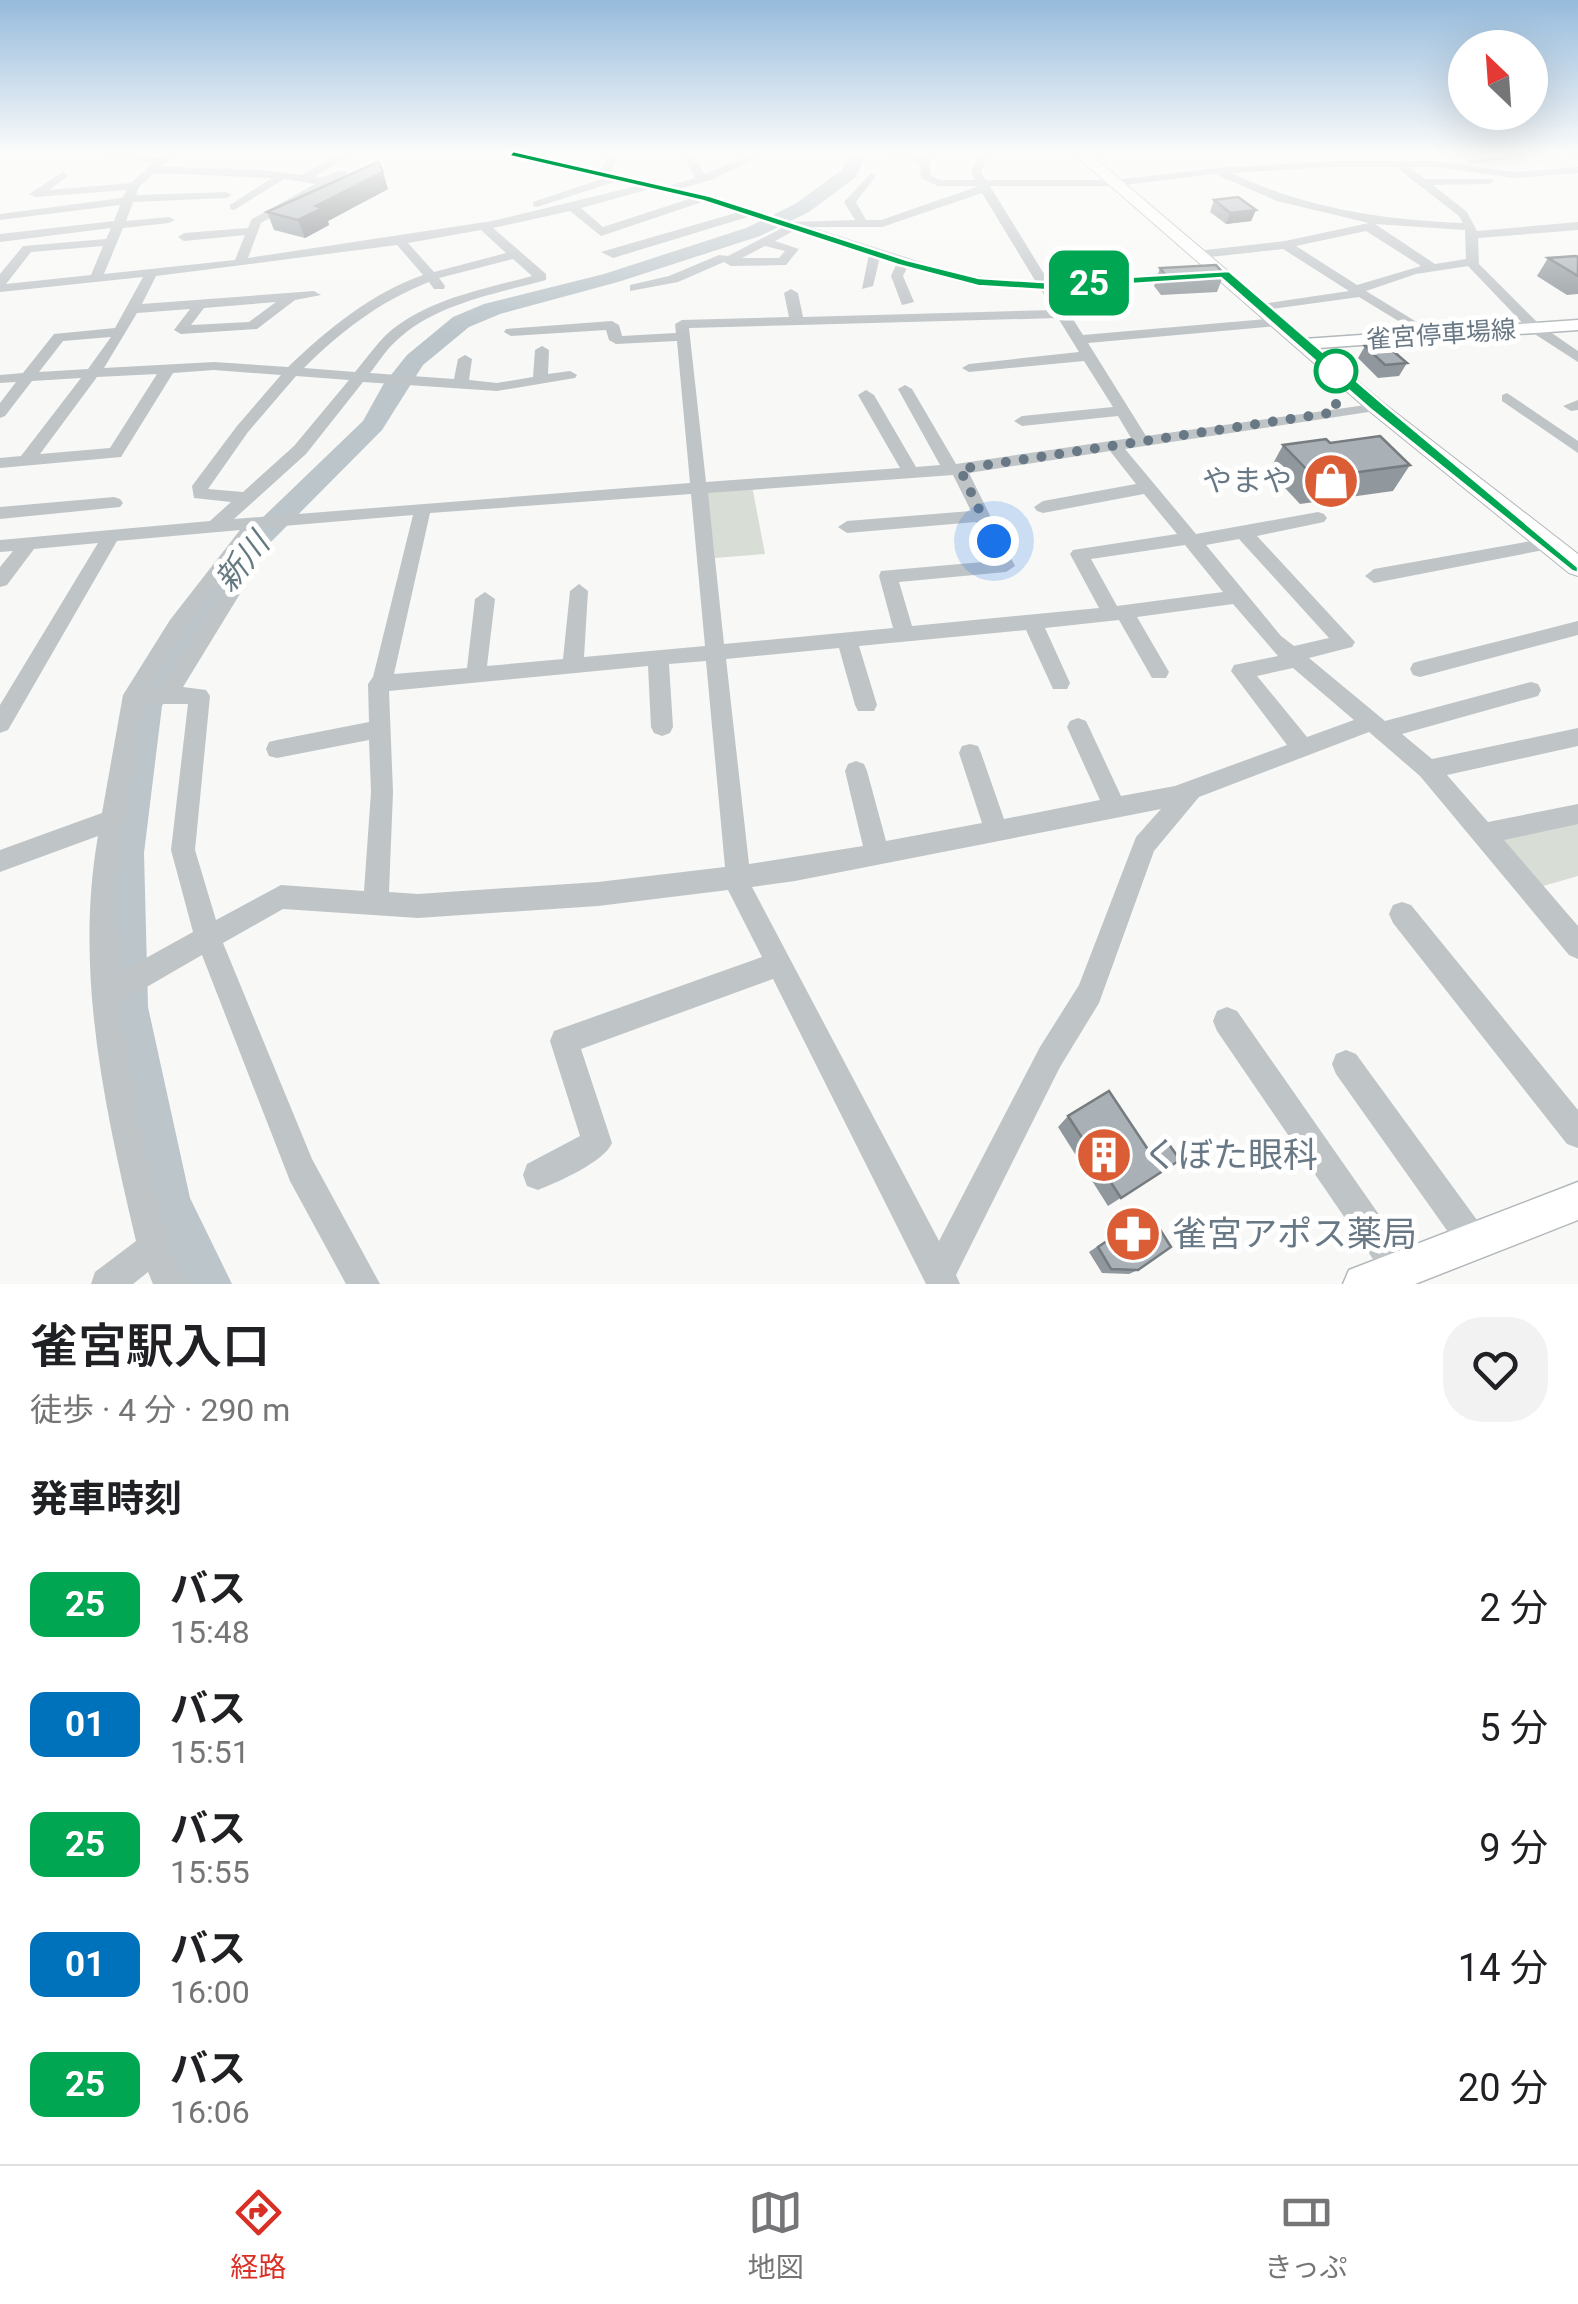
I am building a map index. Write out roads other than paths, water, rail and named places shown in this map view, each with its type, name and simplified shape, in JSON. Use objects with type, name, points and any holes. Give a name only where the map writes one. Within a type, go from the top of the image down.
[{"type":"highway","points":[[1153,214],[1375,406],[1562,548],[1578,567]]},
{"type":"main road","name":"雀宮停車場線","points":[[1304,344],[1578,325]]},
{"type":"main road","points":[[1381,1277],[1578,1202]]},
{"type":"street","points":[[26,236],[39,214]]},
{"type":"street","points":[[96,278],[121,214]]},
{"type":"street","points":[[240,264],[256,221],[269,214]]},
{"type":"street","points":[[0,285],[240,264],[543,214]]},
{"type":"street","points":[[581,214],[601,232],[656,214]]},
{"type":"street","points":[[608,252],[613,254],[745,214]]},
{"type":"street","points":[[756,214],[902,262],[978,282],[1043,286],[1224,274]]},
{"type":"street","points":[[857,214],[863,224]]},
{"type":"street","points":[[729,260],[764,242],[782,223],[882,223],[906,214]]},
{"type":"street","points":[[1000,214],[1141,441]]},
{"type":"street","points":[[1338,214],[1383,224],[1470,231],[1578,226]]},
{"type":"street","points":[[1463,214],[1470,231],[1472,262],[1535,328],[1578,358]]},
{"type":"street","points":[[0,238],[169,220]]},
{"type":"street","points":[[1202,254],[1286,245],[1383,224]]},
{"type":"street","points":[[214,528],[300,450],[390,339],[416,320],[453,302],[541,277],[482,225]]},
{"type":"street","points":[[1368,227],[1431,268]]},
{"type":"street","points":[[184,237],[253,231]]},
{"type":"street","points":[[398,238],[453,302]]},
{"type":"street","points":[[0,285],[27,248],[110,242]]},
{"type":"street","points":[[636,288],[722,258],[733,264],[782,262],[793,250],[764,242]]},
{"type":"street","points":[[1286,245],[1428,335]]},
{"type":"street","points":[[866,286],[875,253]]},
{"type":"street","points":[[247,498],[200,494],[200,486],[314,349],[368,307],[431,277],[516,254]]},
{"type":"street","points":[[902,262],[897,276],[907,302]]},
{"type":"street","points":[[1262,308],[1357,291],[1431,268],[1472,262]]},
{"type":"street","points":[[28,460],[121,332],[152,272]]},
{"type":"street","points":[[790,293],[797,321]]},
{"type":"street","points":[[134,309],[314,295]]},
{"type":"street","points":[[200,304],[181,330],[252,326],[292,296]]},
{"type":"street","points":[[941,1279],[738,878],[682,324],[1061,314]]},
{"type":"street","points":[[1078,340],[1279,322]]},
{"type":"street","points":[[512,332],[612,325],[616,340],[683,337]]},
{"type":"street","points":[[0,413],[59,337],[121,332]]},
{"type":"street","points":[[540,380],[542,350]]},
{"type":"street","points":[[969,368],[1087,356]]},
{"type":"street","points":[[462,384],[465,359]]},
{"type":"street","points":[[0,463],[114,453],[168,368]]},
{"type":"street","points":[[0,378],[168,368],[294,372],[498,387],[570,375]]},
{"type":"street","points":[[904,634],[888,576],[1006,566],[982,516],[905,389]]},
{"type":"street","points":[[866,395],[911,473]]},
{"type":"street","points":[[1506,398],[1578,448]]},
{"type":"street","points":[[2,546],[424,508],[955,470],[1375,406]]},
{"type":"street","points":[[1022,421],[1122,410]]},
{"type":"street","points":[[1113,445],[1236,597],[1292,657],[1428,769],[1578,946]]},
{"type":"street","points":[[1043,507],[1146,488]]},
{"type":"street","points":[[0,513],[114,504]]},
{"type":"street","points":[[382,683],[424,508]]},
{"type":"street","points":[[2,546],[28,511]]},
{"type":"street","points":[[847,527],[982,516]]},
{"type":"street","points":[[1160,672],[1079,554],[1202,540],[1318,518]]},
{"type":"street","points":[[170,1284],[153,1248],[123,1121],[121,987],[103,878],[112,820],[150,695],[177,625],[260,523]]},
{"type":"street","points":[[1243,532],[1345,642],[1241,671],[1303,749]]},
{"type":"street","points":[[0,724],[111,536]]},
{"type":"street","points":[[0,580],[29,543]]},
{"type":"street","points":[[1374,576],[1562,548]]},
{"type":"street","points":[[150,695],[237,584]]},
{"type":"street","points":[[574,666],[580,592]]},
{"type":"street","points":[[376,904],[382,792],[378,684],[846,641],[1236,597]]},
{"type":"street","points":[[476,674],[485,599]]},
{"type":"street","points":[[1032,621],[1060,683]]},
{"type":"street","points":[[1420,668],[1578,628]]},
{"type":"street","points":[[846,641],[866,706]]},
{"type":"street","points":[[658,658],[662,727]]},
{"type":"street","points":[[121,987],[281,898],[418,906],[512,901],[738,878],[1190,792],[1303,749],[1378,726],[1530,690]]},
{"type":"street","points":[[150,695],[199,696],[183,850],[208,938],[300,1170],[358,1281]]},
{"type":"street","points":[[1078,728],[1115,808]]},
{"type":"street","points":[[277,749],[380,729]]},
{"type":"street","points":[[1428,769],[1578,737]]},
{"type":"street","points":[[970,753],[996,831]]},
{"type":"street","points":[[856,771],[877,854]]},
{"type":"street","points":[[941,1279],[1050,1057],[1089,993],[1144,846],[1190,792]]},
{"type":"street","points":[[1484,834],[1578,814]]},
{"type":"street","points":[[0,860],[112,820]]},
{"type":"street","points":[[1402,914],[1578,1133]]},
{"type":"street","points":[[538,1175],[597,1143],[564,1041],[780,964]]},
{"type":"street","points":[[1227,1021],[1381,1277]]},
{"type":"street","points":[[1346,1064],[1474,1242]]},
{"type":"street","points":[[106,1284],[153,1248]]},
{"type":"waterway","name":"新川","points":[[205,1284],[166,1204],[126,1007],[124,853],[145,706],[172,657],[243,553],[373,425],[395,385],[415,360],[461,322],[492,309],[611,278],[753,232],[790,214]]},
{"type":"place","name":"やまや","points":[[1331,481]]},
{"type":"place","name":"くぼた眼科","points":[[1104,1155]]},
{"type":"place","name":"雀宮アポス薬局","points":[[1133,1234]]}]
